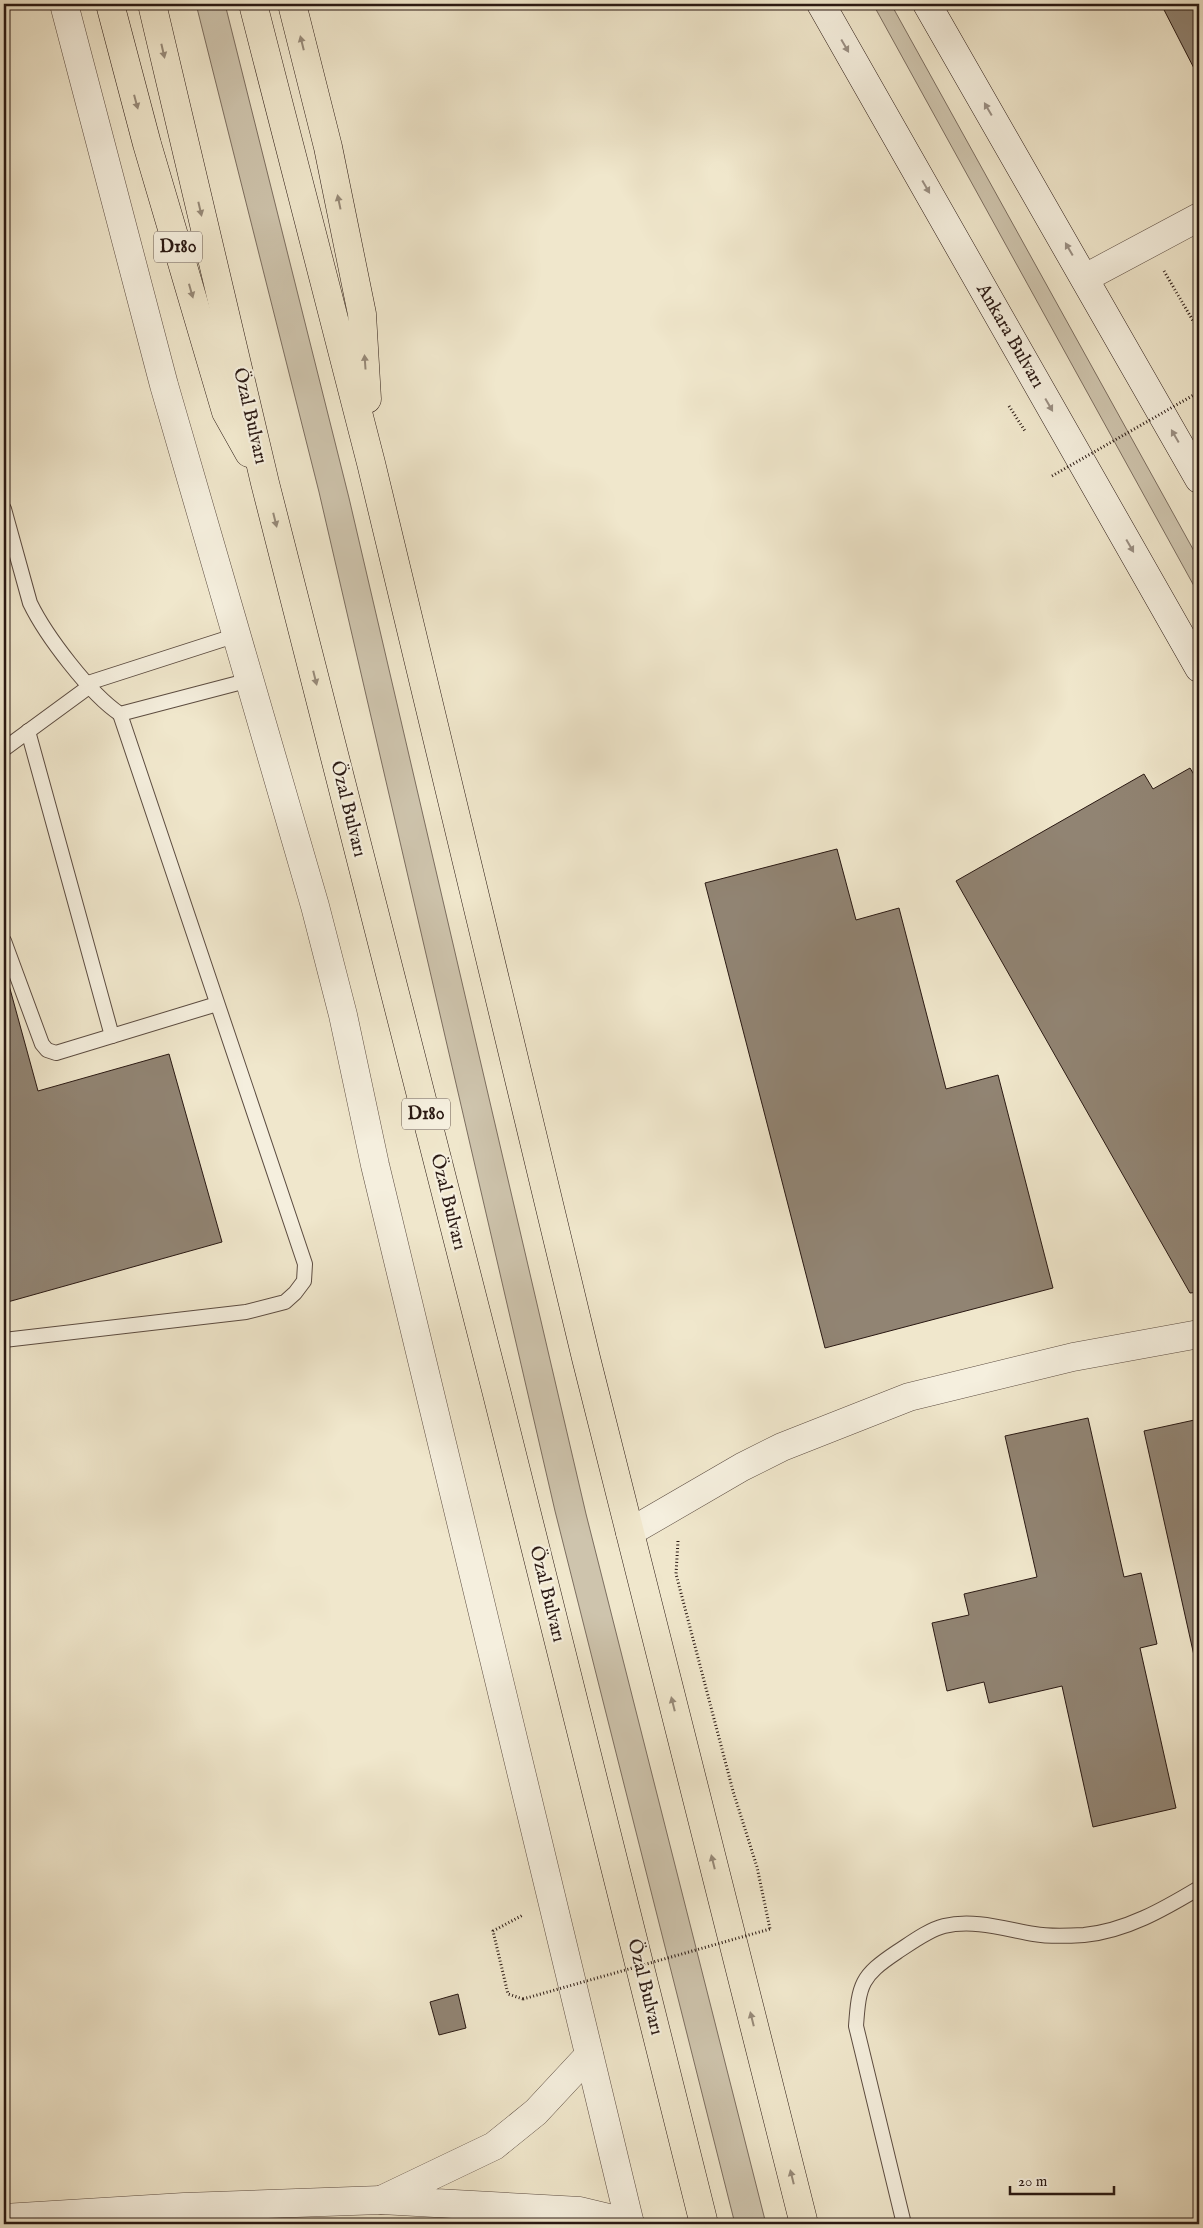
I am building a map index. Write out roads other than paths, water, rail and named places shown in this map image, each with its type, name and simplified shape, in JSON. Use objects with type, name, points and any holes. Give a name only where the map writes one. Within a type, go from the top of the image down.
[{"type":"highway","name":"D180","points":[[110,4],[147,144],[226,412],[265,482]]},
{"type":"highway","name":"Özal Bulvarı","points":[[152,4],[265,482],[491,1370],[704,2224]]},
{"type":"highway","points":[[252,4],[371,463],[584,1349],[804,2224]]},
{"type":"highway","points":[[292,4],[328,147],[362,314],[371,463]]},
{"type":"street","points":[[4,2218],[184,2207],[381,2200],[561,2210],[580,2212],[630,2224],[375,1165],[343,1015],[315,906],[164,385],[64,4]]},
{"type":"street","name":"Ankara Bulvarı","points":[[821,4],[1199,668]]},
{"type":"street","points":[[927,4],[1199,479]]},
{"type":"street","points":[[1085,278],[1199,217]]},
{"type":"street","points":[[630,1532],[742,1467],[782,1447],[909,1397],[1073,1356],[1199,1334]]},
{"type":"street","points":[[381,2200],[494,2146],[536,2112],[589,2055]]},
{"type":"lane","points":[[4,510],[30,603],[37,616],[48,635],[89,684],[120,714],[305,1264],[304,1281],[285,1302],[246,1312],[4,1340]]},
{"type":"lane","points":[[4,749],[89,684],[236,635]]},
{"type":"lane","points":[[120,714],[250,680]]},
{"type":"lane","points":[[28,731],[112,1036]]},
{"type":"lane","points":[[4,941],[42,1044],[48,1050],[56,1053],[217,1004]]},
{"type":"lane","points":[[904,2224],[856,2026],[858,1996],[865,1977],[882,1961],[911,1942],[943,1926],[966,1924],[1000,1927],[1036,1934],[1086,1935],[1119,1927],[1152,1915],[1199,1888]]}]
